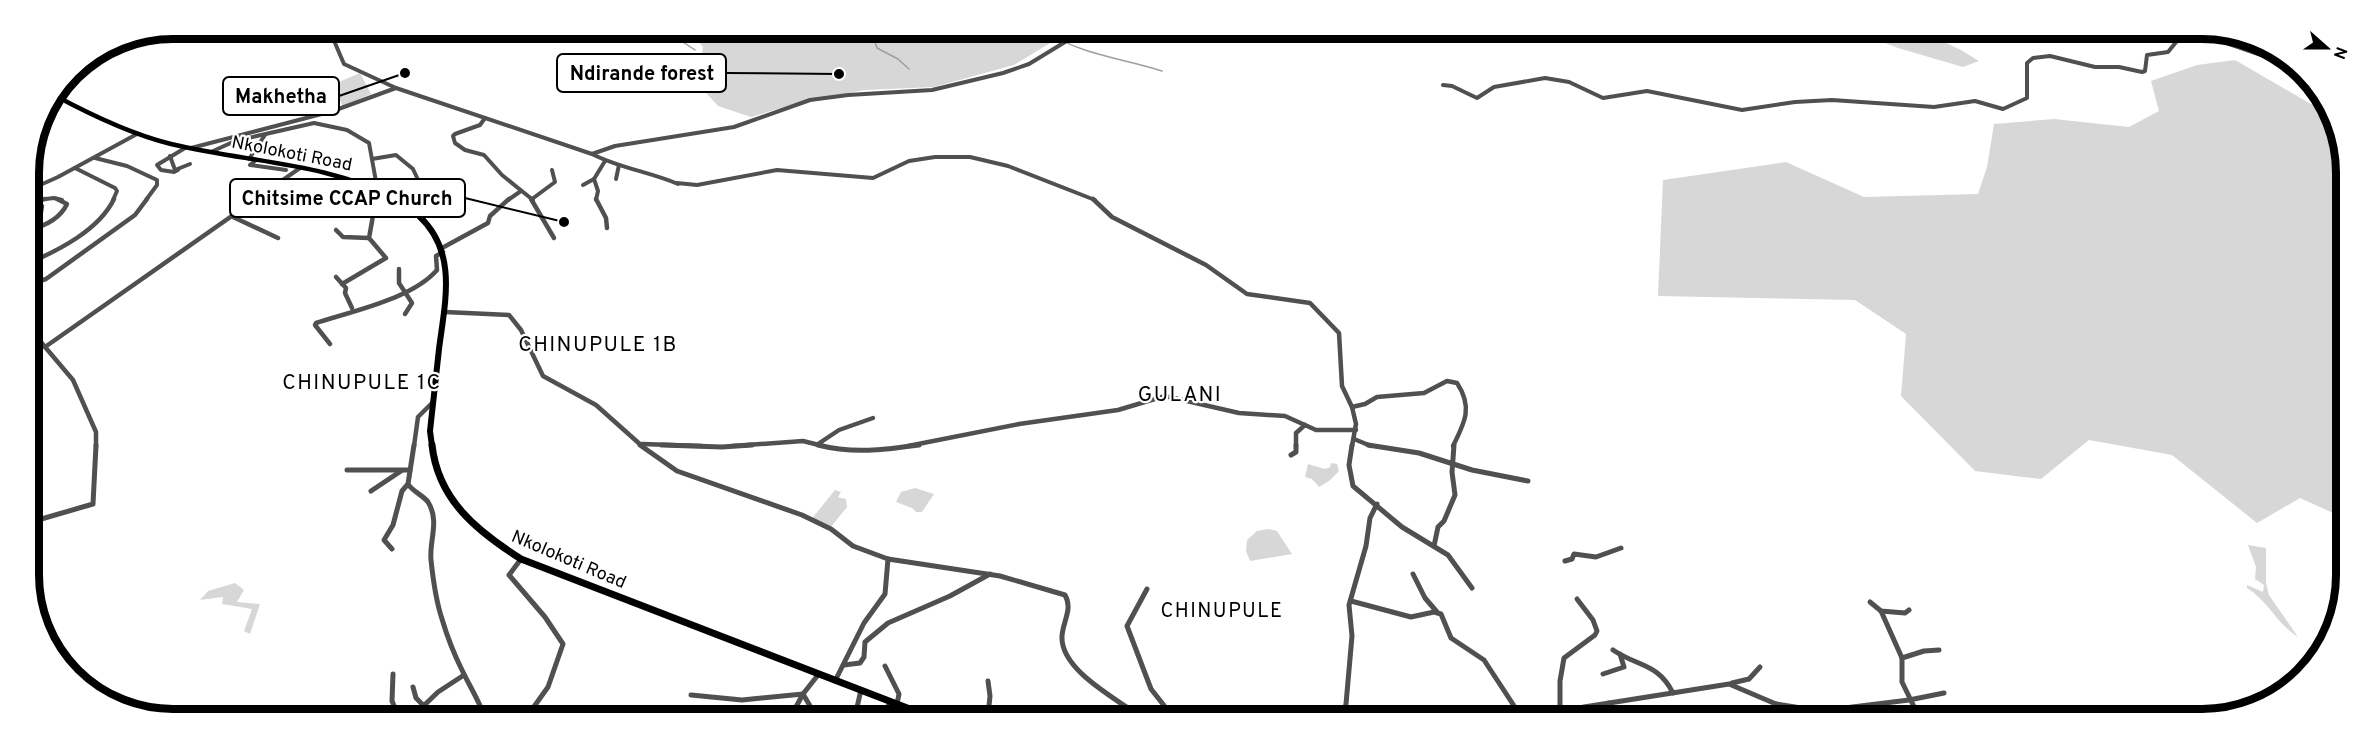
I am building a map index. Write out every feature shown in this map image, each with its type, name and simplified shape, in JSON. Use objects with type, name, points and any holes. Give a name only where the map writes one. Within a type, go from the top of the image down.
[{"type":"main road","name":"Nkolokoti Road","points":[[62,99],[94,117],[137,134],[210,153],[338,175],[375,186],[393,195],[418,213],[429,225],[442,250],[447,275],[445,312],[433,402],[430,445],[434,462],[448,496],[463,517],[490,541],[521,559],[910,709]]},
{"type":"street","points":[[333,39],[343,63],[396,88],[592,154],[605,161],[654,174],[677,184],[697,185],[777,170],[873,178],[903,163],[943,156],[970,157],[1008,166],[1092,198],[1112,218],[1206,265],[1247,294],[1310,303],[1340,333],[1342,356],[1339,363],[1342,386],[1352,407],[1356,430],[1349,456],[1350,480],[1355,489],[1377,504],[1402,527],[1448,555],[1472,588]]},
{"type":"street","points":[[592,154],[615,146],[734,127],[810,100],[856,94],[932,90],[1003,73],[1029,64],[1070,39]]},
{"type":"street","points":[[1443,85],[1453,85],[1466,96],[1477,98],[1494,87],[1545,78],[1569,82],[1603,98],[1647,91],[1742,110],[1795,102],[1832,100],[1934,106],[1975,101],[2003,109],[2026,98],[2027,63],[2034,58],[2060,58],[2095,67],[2120,67],[2142,72],[2146,68],[2147,56],[2168,52],[2177,41],[2192,39]]},
{"type":"street","points":[[2216,40],[2269,58]]},
{"type":"street","points":[[190,164],[174,172],[161,170],[157,166],[170,156],[187,148],[333,111],[396,88]]},
{"type":"street","points":[[485,118],[480,124],[455,134],[453,136],[455,143],[465,150],[484,155],[532,199],[543,223],[554,238]]},
{"type":"street","points":[[210,153],[231,142],[314,123],[351,132],[367,140],[379,181],[375,186],[378,202],[369,238]]},
{"type":"street","points":[[39,186],[137,134]]},
{"type":"street","points":[[265,135],[261,144],[252,153],[250,165],[286,170]]},
{"type":"street","points":[[372,159],[397,155],[413,169],[418,183],[393,195]]},
{"type":"street","points":[[170,156],[174,168],[178,170]]},
{"type":"street","points":[[39,283],[135,214],[157,185],[157,180],[147,174],[94,158]]},
{"type":"street","points":[[583,185],[594,178],[605,161]]},
{"type":"street","points":[[616,179],[619,165]]},
{"type":"street","points":[[39,259],[48,256],[98,220],[110,209],[115,199],[117,191],[115,188],[75,168]]},
{"type":"street","points":[[45,347],[300,168]]},
{"type":"street","points":[[532,199],[555,182],[552,170]]},
{"type":"street","points":[[594,178],[598,191],[596,201],[606,218],[607,228]]},
{"type":"street","points":[[330,344],[315,324],[352,308],[403,293],[436,273],[438,267],[435,256],[489,222],[489,216],[501,208],[511,196],[521,191]]},
{"type":"street","points":[[39,200],[57,198],[67,204],[55,218],[39,225]]},
{"type":"street","points":[[39,204],[42,206],[40,212]]},
{"type":"street","points":[[233,217],[278,238]]},
{"type":"street","points":[[336,230],[338,235],[344,237],[369,238],[382,251],[385,260],[342,284]]},
{"type":"street","points":[[399,269],[396,274],[403,293],[412,303],[405,314]]},
{"type":"street","points":[[336,277],[346,288],[345,293],[352,308]]},
{"type":"street","points":[[445,312],[509,315],[521,330],[543,376],[596,405],[621,425],[632,439],[677,471],[802,515],[831,529],[853,546],[888,559],[990,574],[1065,595],[1069,605],[1063,639],[1070,656],[1078,668],[1099,688],[1129,709]]},
{"type":"street","points":[[39,326],[40,341],[73,380],[96,432],[93,504],[39,520]]},
{"type":"street","points":[[1352,407],[1365,404],[1377,397],[1424,393],[1447,381],[1457,383],[1466,396],[1464,425],[1453,447],[1455,495],[1444,521],[1438,527],[1434,546]]},
{"type":"street","points":[[642,444],[722,447],[803,441],[854,452],[876,451],[938,442],[1019,424],[1118,410],[1165,396],[1239,412],[1281,415],[1318,430],[1356,430]]},
{"type":"street","points":[[392,549],[385,542],[385,538],[393,525],[402,491],[408,484],[418,417],[424,408],[433,402]]},
{"type":"street","points":[[818,444],[839,430],[873,418]]},
{"type":"street","points":[[1291,456],[1297,448],[1296,433],[1305,425]]},
{"type":"street","points":[[1354,440],[1373,447],[1419,453],[1472,470],[1528,481]]},
{"type":"street","points":[[347,470],[387,468],[410,470]]},
{"type":"street","points":[[371,491],[401,471]]},
{"type":"street","points":[[408,484],[413,492],[427,501],[431,511],[435,530],[431,544],[431,560],[441,617],[464,675],[482,709]]},
{"type":"street","points":[[1343,709],[1351,652],[1351,601],[1366,546],[1370,518],[1377,504]]},
{"type":"street","points":[[1565,561],[1572,559],[1574,554],[1596,557],[1621,548]]},
{"type":"street","points":[[521,559],[509,574],[523,593],[546,615],[563,644],[557,664],[548,680],[548,687],[538,697],[537,705],[533,709]]},
{"type":"street","points":[[835,681],[864,623],[885,594],[888,559]]},
{"type":"street","points":[[844,665],[860,663],[864,657],[865,642],[881,628],[990,574]]},
{"type":"street","points":[[1413,574],[1425,598],[1441,614],[1451,638],[1484,660],[1516,709]]},
{"type":"street","points":[[1147,589],[1127,626],[1151,689],[1165,709]]},
{"type":"street","points":[[1560,709],[1560,681],[1564,658],[1595,635],[1597,631],[1593,620],[1577,599]]},
{"type":"street","points":[[1351,601],[1411,617],[1437,612]]},
{"type":"street","points":[[1869,602],[1881,611],[1902,658],[1900,674],[1908,700],[1914,709]]},
{"type":"street","points":[[1881,611],[1905,613],[1909,610]]},
{"type":"street","points":[[1613,650],[1660,673],[1673,693]]},
{"type":"street","points":[[1902,658],[1924,651],[1939,650]]},
{"type":"street","points":[[1603,674],[1624,667],[1620,654]]},
{"type":"street","points":[[885,666],[899,694],[888,709]]},
{"type":"street","points":[[1572,709],[1750,681],[1760,667]]},
{"type":"street","points":[[393,674],[392,702],[395,709]]},
{"type":"street","points":[[419,709],[464,675]]},
{"type":"street","points":[[795,709],[818,675]]},
{"type":"street","points":[[988,681],[989,709]]},
{"type":"street","points":[[1729,684],[1776,704],[1807,709]]},
{"type":"street","points":[[413,687],[416,698],[423,705]]},
{"type":"street","points":[[857,709],[861,690]]},
{"type":"street","points":[[1836,709],[1944,693]]},
{"type":"street","points":[[691,695],[742,700],[803,694]]},
{"type":"street","points":[[803,694],[812,709]]},
{"type":"street","points":[[1609,703],[1612,709]]},
{"type":"street","points":[[1776,704],[1777,709]]},
{"type":"shaded area","points":[[696,39],[1057,39],[1014,65],[934,87],[865,90],[805,101],[751,117],[718,106],[697,83],[703,47]]},
{"type":"shaded area","points":[[1875,39],[1938,39],[1979,61],[1963,67]]},
{"type":"shaded area","points":[[2235,60],[2319,109],[2329,130],[2336,173],[2336,514],[2300,498],[2257,523],[2172,455],[2089,440],[2041,479],[1975,471],[1901,396],[1906,334],[1855,300],[1658,296],[1663,180],[1786,162],[1864,197],[1978,194],[1987,167],[1994,124],[2054,119],[2129,127],[2159,111],[2151,81],[2197,65]]},
{"type":"shaded area","points":[[360,73],[371,94],[343,106],[332,85]]},
{"type":"shaded area","points":[[1331,463],[1337,464],[1339,471],[1319,487],[1312,479],[1305,477],[1308,464],[1325,469],[1330,467]]},
{"type":"shaded area","points":[[915,488],[934,494],[922,512],[916,512],[896,502],[901,492]]},
{"type":"shaded area","points":[[835,490],[841,492],[838,497],[846,499],[847,507],[830,528],[810,521]]},
{"type":"shaded area","points":[[1269,529],[1277,531],[1292,554],[1250,561],[1246,551],[1247,540],[1257,531]]},
{"type":"shaded area","points":[[2248,545],[2266,548],[2266,583],[2269,595],[2298,637],[2247,588],[2247,585],[2263,592],[2264,585],[2255,579],[2256,567]]},
{"type":"shaded area","points":[[235,583],[244,590],[237,602],[260,604],[250,634],[244,631],[252,609],[222,604],[223,597],[200,600],[208,591]]},
{"type":"waterway","points":[[680,39],[695,50]]},
{"type":"waterway","points":[[874,39],[877,48],[898,59],[909,69]]},
{"type":"waterway","points":[[1059,39],[1087,51],[1162,71]]},
{"type":"place","name":"Makhetha","points":[[405,73]]},
{"type":"place","name":"Ndirande forest","points":[[839,74]]},
{"type":"place","name":"Chitsime CCAP Church","points":[[564,222]]},
{"type":"district","name":"CHINUPULE 1B","points":[[598,344]]},
{"type":"district","name":"CHINUPULE 1C","points":[[362,382]]},
{"type":"district","name":"GULANI","points":[[1180,394]]},
{"type":"district","name":"CHINUPULE","points":[[1222,610]]}]
